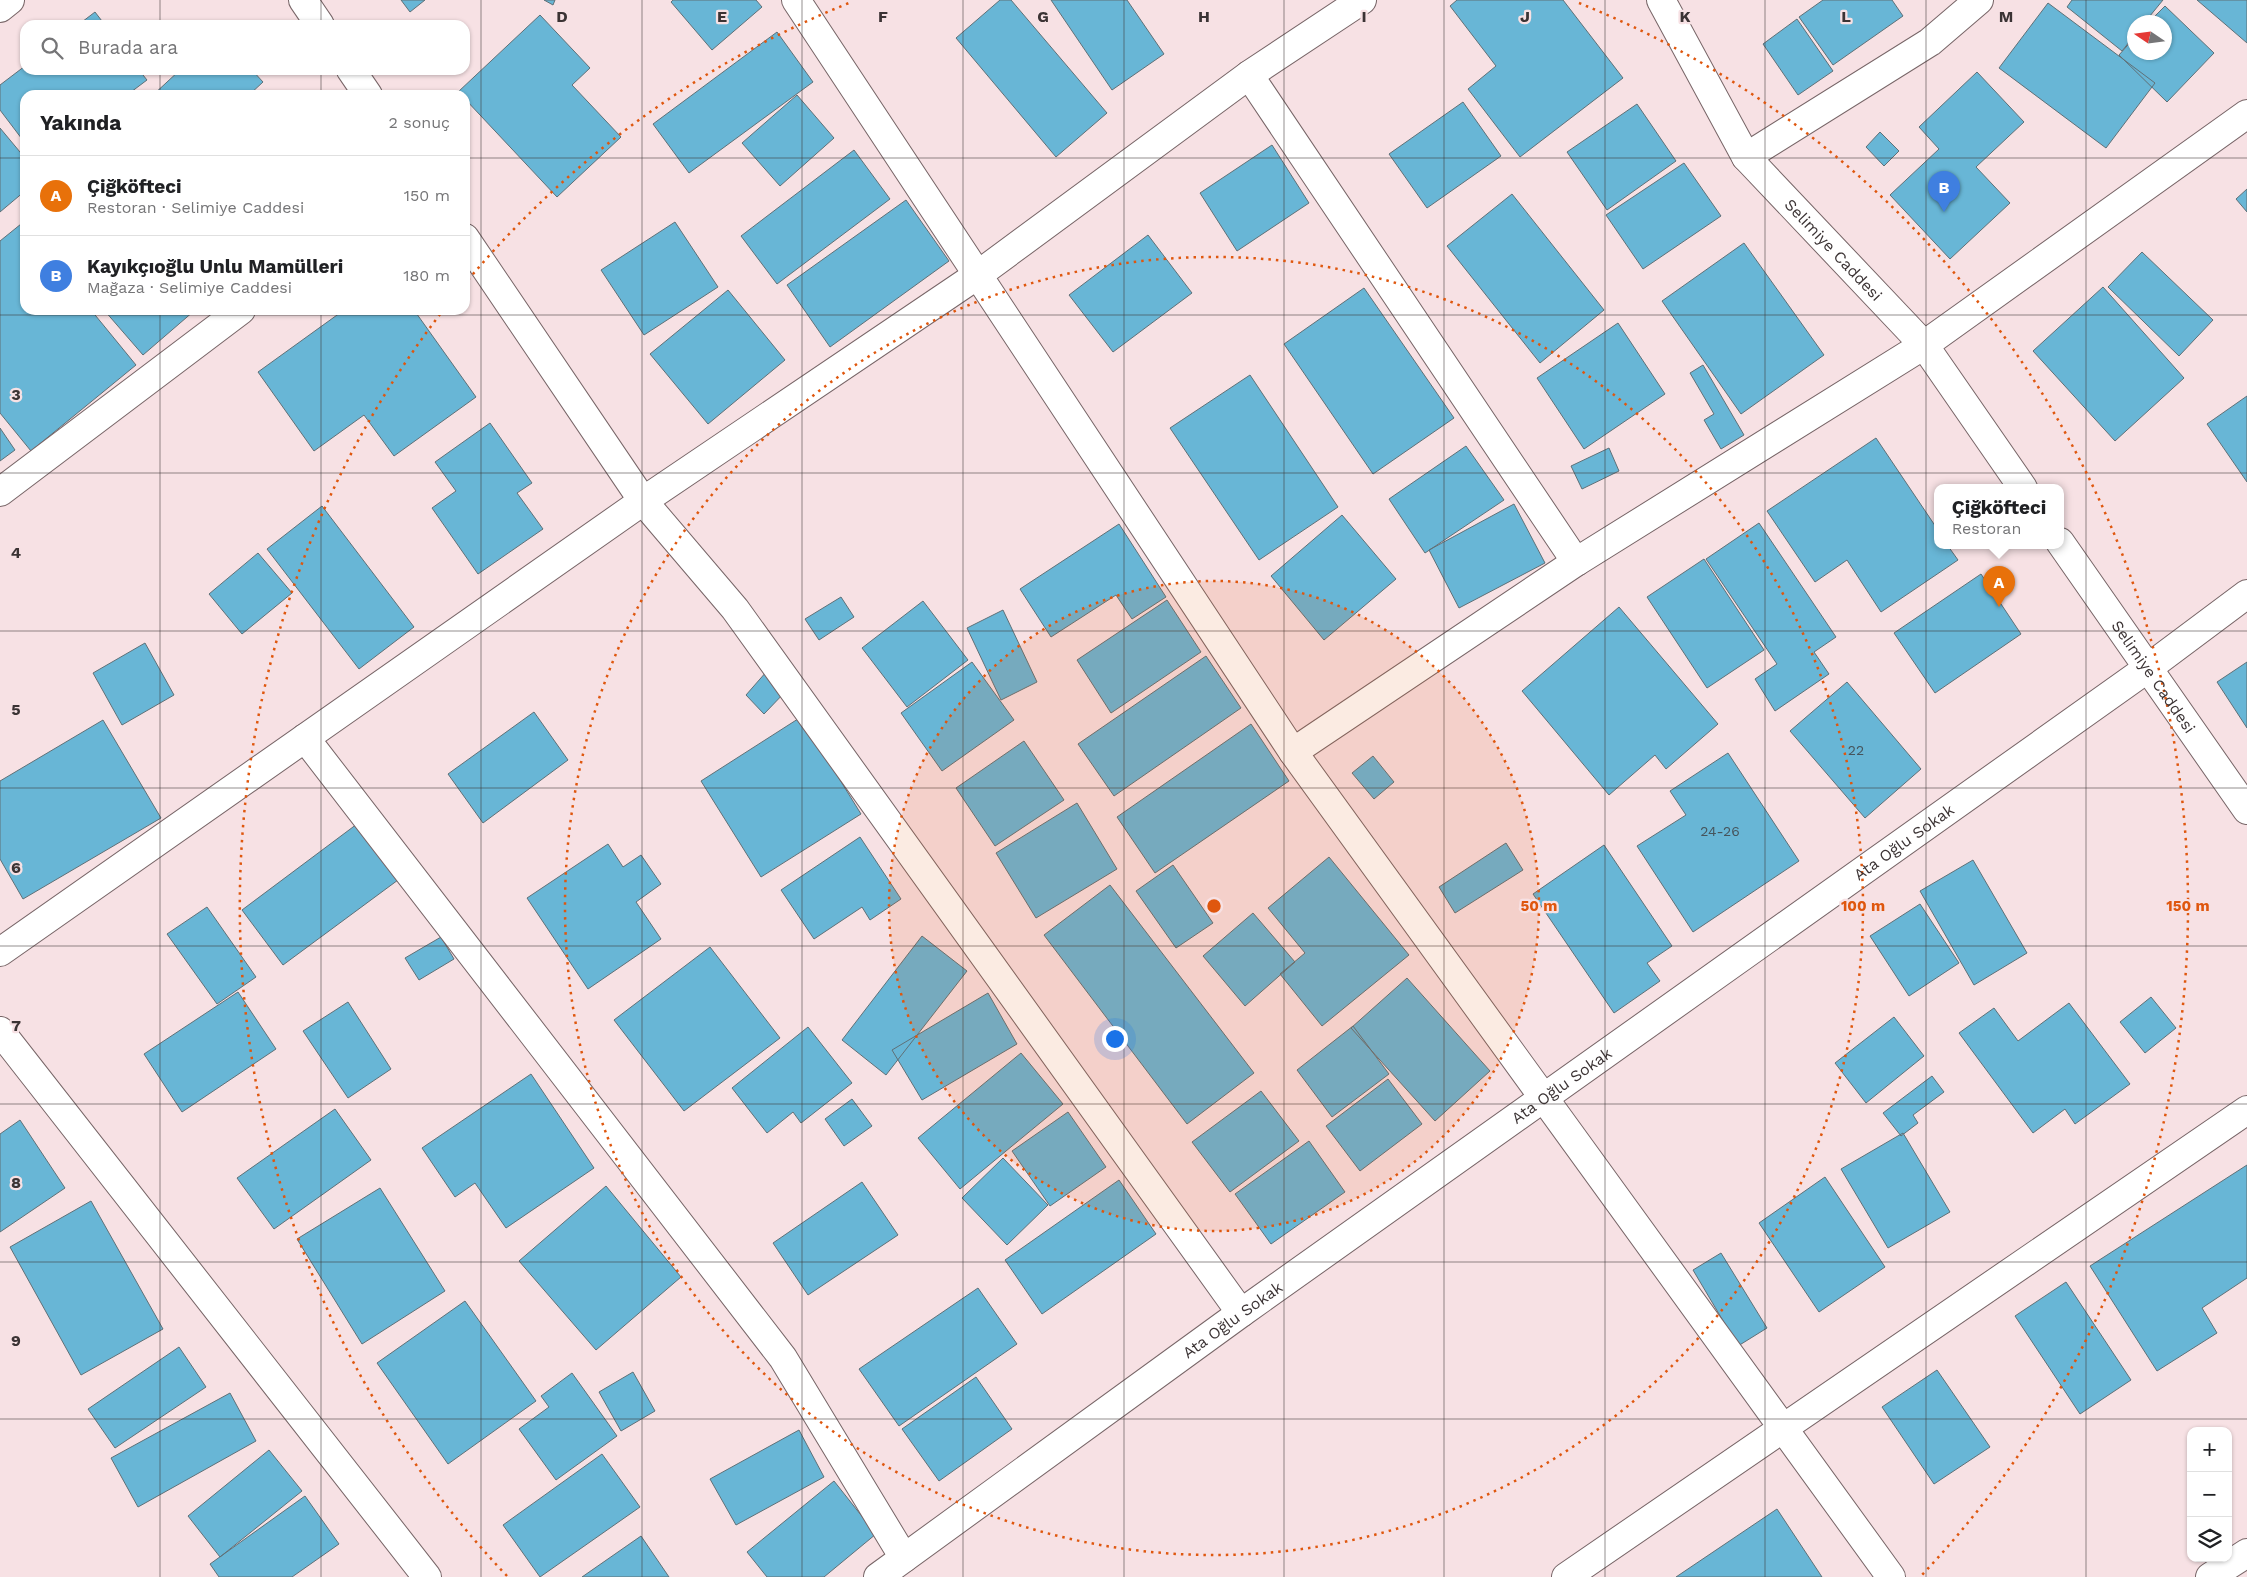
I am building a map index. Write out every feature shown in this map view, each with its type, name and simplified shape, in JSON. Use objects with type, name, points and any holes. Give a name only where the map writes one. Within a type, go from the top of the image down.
[{"type":"street","points":[[0,8],[10,0]]},
{"type":"street","points":[[303,0],[317,20]]},
{"type":"street","points":[[796,0],[979,274],[1293,752],[1891,1577]]},
{"type":"street","points":[[0,952],[643,501],[979,274],[1249,75],[1362,0]]},
{"type":"street","name":"Selimiye Caddesi","points":[[1661,0],[1746,157],[1924,345],[2020,484]]},
{"type":"street","points":[[1746,157],[1930,42],[1979,0]]},
{"type":"street","points":[[354,75],[365,90]]},
{"type":"street","points":[[1249,75],[1576,562]]},
{"type":"street","points":[[1293,752],[1576,562],[1924,345],[2247,114]]},
{"type":"street","points":[[470,245],[643,501],[735,609],[1241,1313]]},
{"type":"street","points":[[0,492],[234,315]]},
{"type":"street","name":"Selimiye Caddesi","points":[[2064,548],[2247,810]]},
{"type":"street","name":"Ata Oğlu Sokak","points":[[878,1577],[1241,1313],[2148,668],[2247,594]]},
{"type":"street","points":[[305,738],[784,1358],[904,1558]]},
{"type":"street","points":[[0,1031],[427,1577]]},
{"type":"street","points":[[1566,1577],[1782,1427],[2247,1110]]},
{"type":"street","points":[[2210,1577],[2247,1553]]},
{"type":"building","points":[[401,0],[425,0],[410,12]]},
{"type":"building","points":[[544,0],[555,0],[553,5]]},
{"type":"building","points":[[673,0],[756,0],[762,7],[712,50],[671,2]]},
{"type":"building","points":[[1000,0],[1011,0],[1107,113],[1056,157],[956,38]]},
{"type":"building","points":[[1051,0],[1127,0],[1164,54],[1112,90]]},
{"type":"building","points":[[1457,0],[1563,0],[1623,78],[1520,157],[1468,89],[1496,66],[1450,6]]},
{"type":"building","points":[[1823,0],[1892,0],[1903,16],[1833,65],[1799,17]]},
{"type":"building","points":[[2072,0],[2163,0],[2151,15],[2127,15],[2127,45],[2122,51],[2067,7]]},
{"type":"building","points":[[2197,0],[2247,0],[2247,43]]},
{"type":"building","points":[[2048,3],[2155,83],[2106,148],[1999,68]]},
{"type":"building","points":[[2165,6],[2214,53],[2167,102],[2119,55],[2127,46],[2127,60],[2172,60],[2172,15],[2156,15]]},
{"type":"building","points":[[95,12],[101,20],[85,20]]},
{"type":"building","points":[[540,15],[590,68],[572,85],[621,137],[557,197],[470,104],[470,90],[460,90]]},
{"type":"building","points":[[1797,19],[1833,71],[1798,95],[1763,44]]},
{"type":"building","points":[[777,32],[813,82],[689,173],[653,124]]},
{"type":"building","points":[[20,70],[20,75],[143,75],[147,80],[134,90],[20,90],[20,136],[0,110],[0,85]]},
{"type":"building","points":[[1977,72],[2024,122],[1976,167],[2010,203],[1950,259],[1890,195],[1939,149],[1919,127]]},
{"type":"building","points":[[175,75],[257,75],[263,82],[254,90],[158,90]]},
{"type":"building","points":[[797,95],[834,138],[780,186],[742,143]]},
{"type":"building","points":[[1463,102],[1501,156],[1427,208],[1389,154]]},
{"type":"building","points":[[1637,104],[1676,161],[1607,210],[1567,152]]},
{"type":"building","points":[[0,128],[20,152],[20,195],[0,212]]},
{"type":"building","points":[[1880,132],[1899,151],[1884,166],[1866,147]]},
{"type":"building","points":[[1272,145],[1309,203],[1237,251],[1200,193]]},
{"type":"building","points":[[854,150],[890,199],[777,284],[741,236]]},
{"type":"building","points":[[1684,163],[1721,216],[1643,269],[1606,215]]},
{"type":"building","points":[[2247,189],[2247,212],[2236,199]]},
{"type":"building","points":[[1512,194],[1604,310],[1540,363],[1447,246]]},
{"type":"building","points":[[906,200],[949,261],[830,347],[787,285]]},
{"type":"building","points":[[675,222],[718,287],[644,335],[601,270]]},
{"type":"building","points":[[20,225],[20,315],[95,315],[136,365],[31,451],[0,413],[0,241]]},
{"type":"building","points":[[1148,235],[1192,293],[1113,352],[1069,295]]},
{"type":"building","points":[[1744,243],[1824,355],[1741,414],[1662,301]]},
{"type":"building","points":[[2142,252],[2213,320],[2179,356],[2108,287]]},
{"type":"building","points":[[2103,287],[2184,378],[2115,441],[2033,351]]},
{"type":"building","points":[[1364,288],[1454,418],[1373,474],[1284,344]]},
{"type":"building","points":[[728,290],[785,360],[708,424],[650,354]]},
{"type":"building","points":[[108,315],[189,315],[143,355]]},
{"type":"building","points":[[337,315],[418,315],[476,397],[394,456],[364,415],[314,451],[258,372]]},
{"type":"building","points":[[1618,323],[1665,394],[1584,449],[1537,378]]},
{"type":"building","points":[[1703,365],[1744,435],[1721,449],[1704,420],[1714,414],[1690,373]]},
{"type":"building","points":[[1250,375],[1338,507],[1259,560],[1170,428]]},
{"type":"building","points":[[2247,396],[2247,482],[2207,424]]},
{"type":"building","points":[[490,423],[532,483],[517,493],[543,529],[478,574],[432,508],[456,491],[435,462]]},
{"type":"building","points":[[0,428],[15,450],[0,461]]},
{"type":"building","points":[[1876,438],[1934,524],[1934,549],[1950,549],[1958,560],[1881,612],[1847,560],[1815,582],[1767,511]]},
{"type":"building","points":[[1466,446],[1504,500],[1425,553],[1389,499]]},
{"type":"building","points":[[1609,448],[1619,471],[1582,489],[1571,466]]},
{"type":"building","points":[[1514,504],[1545,563],[1459,608],[1429,550]]},
{"type":"building","points":[[322,506],[414,627],[359,669],[267,549]]},
{"type":"building","points":[[1342,515],[1396,579],[1324,640],[1271,576]]},
{"type":"building","points":[[1759,523],[1836,637],[1814,652],[1829,674],[1775,711],[1755,679],[1777,664],[1706,559]]},
{"type":"building","points":[[1119,524],[1166,597],[1132,619],[1116,595],[1051,637],[1020,589]]},
{"type":"building","points":[[258,553],[292,593],[242,634],[209,594]]},
{"type":"building","points":[[1704,559],[1764,650],[1707,688],[1647,597]]},
{"type":"building","points":[[1981,574],[2021,634],[1935,693],[1894,633]]},
{"type":"building","points":[[841,597],[854,617],[819,640],[805,619]]},
{"type":"building","points":[[1167,600],[1201,652],[1111,713],[1077,660]]},
{"type":"building","points":[[923,601],[968,660],[907,707],[862,648]]},
{"type":"building","points":[[1619,607],[1718,724],[1666,769],[1655,755],[1609,795],[1522,691]]},
{"type":"building","points":[[1003,610],[1037,682],[1001,700],[967,628]]},
{"type":"building","points":[[145,643],[174,695],[122,725],[93,673]]},
{"type":"building","points":[[1206,656],[1241,708],[1114,796],[1078,744]]},
{"type":"building","points":[[972,662],[1014,720],[942,771],[901,713]]},
{"type":"building","points":[[2247,662],[2247,728],[2217,682]]},
{"type":"building","points":[[767,671],[787,690],[764,714],[746,695]]},
{"type":"building","points":[[1847,682],[1921,769],[1865,818],[1790,731]]},
{"type":"building","points":[[534,712],[568,760],[483,823],[448,774]]},
{"type":"building","points":[[801,717],[861,814],[761,877],[701,781]]},
{"type":"building","points":[[103,720],[161,818],[23,899],[0,859],[0,781]]},
{"type":"building","points":[[1251,724],[1289,781],[1155,873],[1117,817]]},
{"type":"building","points":[[1024,741],[1064,800],[995,846],[956,788]]},
{"type":"building","points":[[1728,753],[1799,861],[1693,932],[1637,846],[1686,815],[1670,791]]},
{"type":"building","points":[[1373,756],[1394,782],[1374,799],[1352,773]]},
{"type":"building","points":[[1077,803],[1117,869],[1036,918],[996,853]]},
{"type":"building","points":[[357,824],[398,880],[283,965],[242,910]]},
{"type":"building","points":[[860,837],[901,899],[870,920],[862,907],[814,939],[781,890]]},
{"type":"building","points":[[1506,843],[1523,870],[1455,913],[1439,887]]},
{"type":"building","points":[[608,844],[623,867],[641,855],[661,884],[636,902],[661,939],[588,989],[527,898]]},
{"type":"building","points":[[1604,845],[1672,946],[1647,963],[1660,981],[1614,1013],[1533,894]]},
{"type":"building","points":[[1329,857],[1409,955],[1322,1026],[1280,974],[1305,953],[1268,908]]},
{"type":"building","points":[[1973,860],[2027,953],[1974,985],[1920,891]]},
{"type":"building","points":[[1173,865],[1213,923],[1176,948],[1136,891]]},
{"type":"building","points":[[1110,885],[1254,1073],[1187,1124],[1044,935]]},
{"type":"building","points":[[1920,904],[1959,963],[1909,996],[1870,936]]},
{"type":"building","points":[[207,907],[256,977],[217,1004],[167,934]]},
{"type":"building","points":[[1253,913],[1295,962],[1245,1006],[1203,956]]},
{"type":"building","points":[[922,936],[967,971],[886,1075],[842,1040]]},
{"type":"building","points":[[441,937],[454,959],[419,980],[405,958]]},
{"type":"building","points":[[710,947],[780,1038],[684,1111],[614,1020]]},
{"type":"building","points":[[1407,978],[1490,1071],[1435,1121],[1351,1028]]},
{"type":"building","points":[[238,992],[276,1049],[182,1112],[144,1054]]},
{"type":"building","points":[[988,993],[1017,1044],[922,1100],[892,1050]]},
{"type":"building","points":[[2151,997],[2176,1028],[2145,1053],[2120,1022]]},
{"type":"building","points":[[348,1002],[391,1069],[348,1098],[303,1031]]},
{"type":"building","points":[[2069,1003],[2130,1084],[2075,1124],[2065,1109],[2033,1133],[1959,1033],[1994,1008],[2018,1041]]},
{"type":"building","points":[[1894,1017],[1924,1056],[1866,1103],[1835,1063]]},
{"type":"building","points":[[1353,1026],[1389,1074],[1332,1117],[1297,1070]]},
{"type":"building","points":[[808,1027],[852,1083],[801,1123],[793,1112],[767,1133],[732,1088]]},
{"type":"building","points":[[1021,1053],[1063,1104],[960,1189],[918,1138]]},
{"type":"building","points":[[531,1074],[594,1168],[506,1228],[475,1183],[455,1197],[422,1148]]},
{"type":"building","points":[[1932,1076],[1944,1092],[1913,1115],[1918,1123],[1901,1136],[1883,1113]]},
{"type":"building","points":[[1388,1079],[1422,1124],[1360,1171],[1326,1126]]},
{"type":"building","points":[[1261,1091],[1299,1141],[1230,1192],[1192,1142]]},
{"type":"building","points":[[852,1099],[872,1126],[844,1146],[825,1119]]},
{"type":"building","points":[[335,1109],[371,1160],[274,1229],[237,1178]]},
{"type":"building","points":[[1068,1112],[1106,1167],[1050,1206],[1012,1151]]},
{"type":"building","points":[[20,1120],[65,1188],[0,1232],[0,1134]]},
{"type":"building","points":[[1903,1133],[1950,1212],[1888,1248],[1841,1169]]},
{"type":"building","points":[[1309,1141],[1345,1192],[1271,1244],[1235,1194]]},
{"type":"building","points":[[1003,1158],[1048,1205],[1007,1245],[962,1198]]},
{"type":"building","points":[[2247,1165],[2247,1278],[2202,1308],[2217,1333],[2157,1371],[2090,1266]]},
{"type":"building","points":[[1825,1177],[1885,1267],[1819,1312],[1759,1223]]},
{"type":"building","points":[[1119,1180],[1156,1234],[1042,1314],[1005,1260]]},
{"type":"building","points":[[862,1182],[898,1235],[808,1295],[773,1243]]},
{"type":"building","points":[[606,1186],[681,1277],[596,1350],[519,1261]]},
{"type":"building","points":[[380,1188],[445,1291],[362,1344],[297,1239]]},
{"type":"building","points":[[91,1201],[163,1329],[81,1375],[10,1247]]},
{"type":"building","points":[[1721,1253],[1767,1328],[1738,1346],[1693,1270]]},
{"type":"building","points":[[2066,1282],[2131,1380],[2080,1414],[2015,1316]]},
{"type":"building","points":[[978,1288],[1017,1344],[899,1426],[859,1369]]},
{"type":"building","points":[[465,1301],[536,1401],[448,1464],[377,1363]]},
{"type":"building","points":[[179,1347],[206,1387],[115,1448],[88,1409]]},
{"type":"building","points":[[1937,1370],[1990,1447],[1934,1484],[1882,1407]]},
{"type":"building","points":[[633,1372],[655,1411],[621,1431],[599,1392]]},
{"type":"building","points":[[572,1373],[617,1436],[556,1480],[519,1429],[549,1407],[541,1396]]},
{"type":"building","points":[[976,1377],[1012,1429],[939,1481],[902,1429]]},
{"type":"building","points":[[230,1393],[256,1441],[138,1507],[111,1458]]},
{"type":"building","points":[[799,1430],[824,1477],[736,1525],[710,1479]]},
{"type":"building","points":[[269,1450],[302,1491],[220,1557],[188,1516]]},
{"type":"building","points":[[602,1454],[640,1507],[540,1577],[503,1525]]},
{"type":"building","points":[[834,1481],[876,1534],[824,1577],[767,1577],[747,1552]]},
{"type":"building","points":[[305,1496],[339,1544],[292,1577],[219,1577],[210,1564]]},
{"type":"building","points":[[1777,1509],[1822,1577],[1676,1577]]},
{"type":"building","points":[[641,1536],[669,1577],[582,1577]]},
{"type":"place","name":"Kayıkçıoğlu Unlu Mamülleri","points":[[1944,212]]},
{"type":"place","name":"Çiğköfteci","points":[[1999,607]]}]
